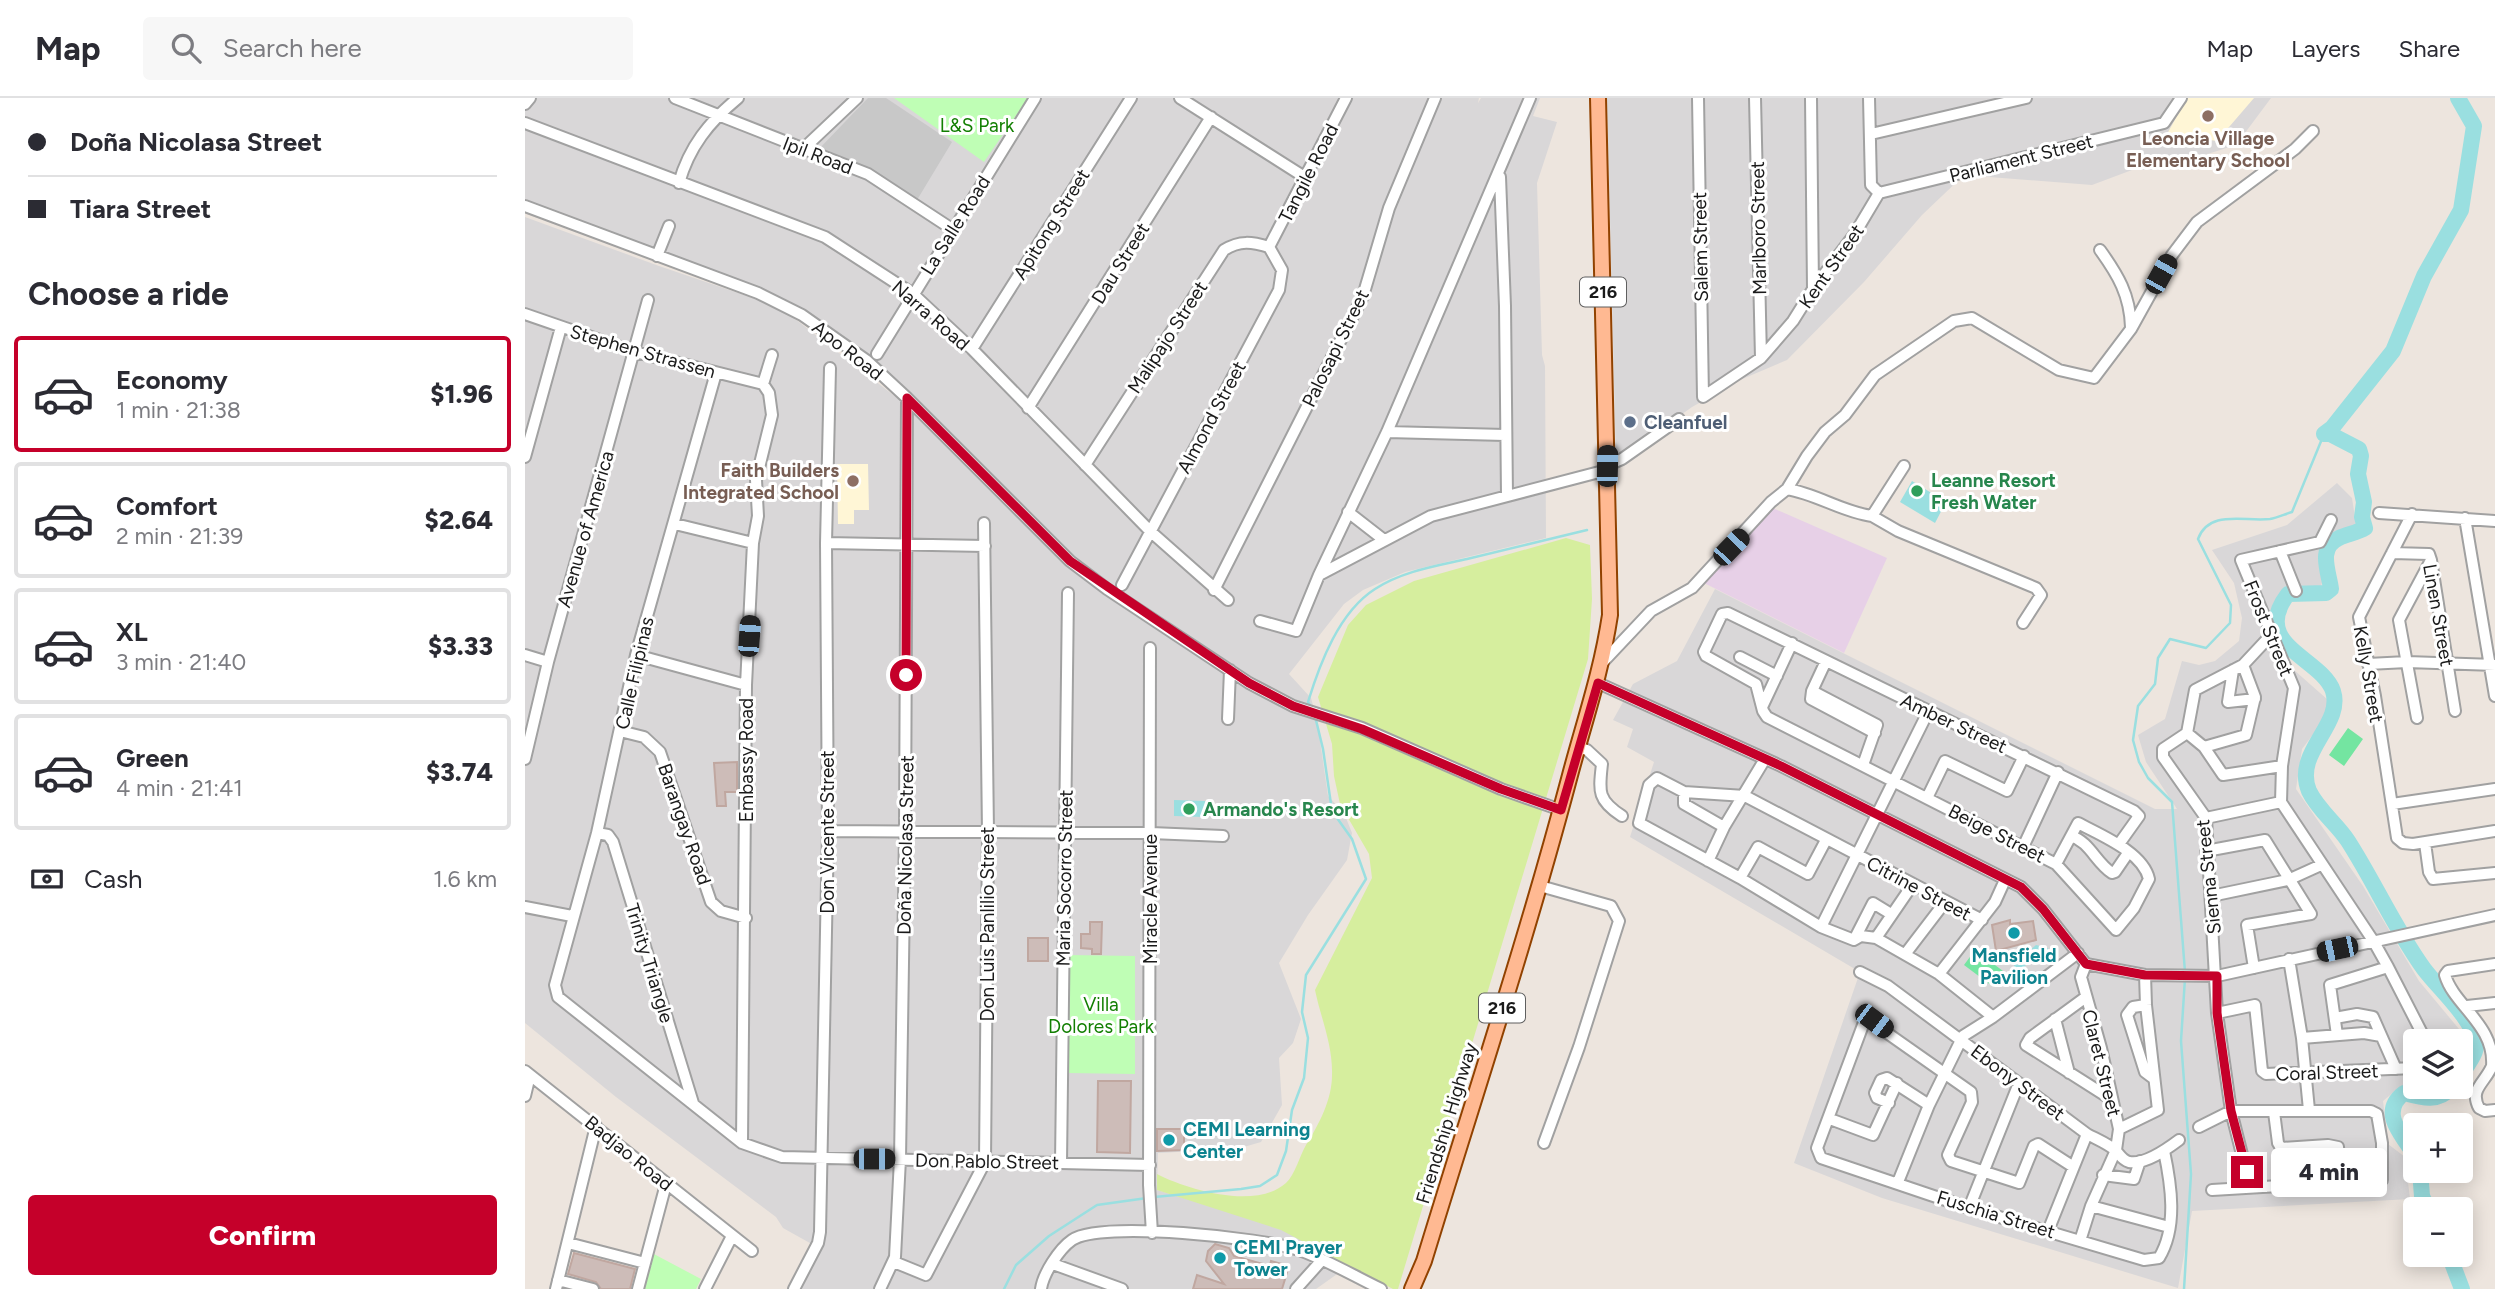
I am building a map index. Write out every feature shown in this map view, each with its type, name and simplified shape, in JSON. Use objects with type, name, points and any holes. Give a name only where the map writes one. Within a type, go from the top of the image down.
[{"type":"main road","name":"Friendship Highway","points":[[1412,1289],[1424,1261],[1540,886],[1577,747],[1598,683],[1610,615],[1598,98]]},
{"type":"street","points":[[525,104],[530,98]]},
{"type":"street","name":"Ipil Road","points":[[675,98],[868,174],[952,229]]},
{"type":"street","points":[[680,183],[693,145],[718,114],[738,98]]},
{"type":"street","points":[[802,149],[857,98]]},
{"type":"street","name":"La Salle Road","points":[[877,354],[1035,98]]},
{"type":"street","name":"Apitong Street","points":[[972,349],[1131,98]]},
{"type":"street","points":[[1180,98],[1306,178]]},
{"type":"street","points":[[1332,98],[1344,101]]},
{"type":"street","name":"Palosapi Street","points":[[1214,590],[1363,296],[1385,217],[1435,98]]},
{"type":"street","points":[[1260,621],[1296,631],[1319,575],[1387,432],[1530,98]]},
{"type":"street","name":"Salem Street","points":[[1698,98],[1703,397]]},
{"type":"street","name":"Marlboro Street","points":[[1755,98],[1761,358]]},
{"type":"street","points":[[1811,98],[1813,289]]},
{"type":"street","points":[[1869,98],[1871,185],[1879,193]]},
{"type":"street","points":[[1871,134],[2026,98]]},
{"type":"street","name":"Parliament Street","points":[[1879,193],[2164,123],[2172,115],[2181,98]]},
{"type":"street","name":"Tangile Road","points":[[1269,247],[1344,101]]},
{"type":"street","name":"Dau Street","points":[[1028,408],[1211,117]]},
{"type":"street","name":"Narra Road","points":[[525,122],[825,237],[913,294],[972,349],[1150,531],[1228,600]]},
{"type":"street","points":[[1602,663],[1651,611],[1692,588],[1771,502],[1787,489],[1825,432],[1845,415],[1875,375],[1954,321],[1972,318],[2059,370],[2094,378],[2131,330],[2172,255],[2197,222],[2295,149],[2313,131]]},
{"type":"street","points":[[1499,175],[1502,202],[1507,496]]},
{"type":"street","name":"Kent Street","points":[[1703,397],[1761,358],[1793,321],[1813,289],[1854,235],[1879,193]]},
{"type":"street","points":[[1489,198],[1502,202]]},
{"type":"street","name":"Apo Road","points":[[525,205],[758,293],[802,315],[866,360],[1070,561],[1249,683],[1293,706],[1362,729],[1501,789],[1561,810]]},
{"type":"street","points":[[657,257],[669,226]]},
{"type":"street","name":"Malipajo Street","points":[[1085,465],[1224,250],[1231,245],[1252,242],[1269,247]]},
{"type":"street","name":"Almond Street","points":[[1122,585],[1279,290],[1282,270],[1269,247]]},
{"type":"street","points":[[2100,250],[2124,286],[2130,309],[2131,330]]},
{"type":"street","name":"Avenue of America","points":[[525,760],[548,662],[648,300]]},
{"type":"street","name":"Stephen Strassen","points":[[525,314],[635,352],[762,384]]},
{"type":"street","points":[[525,457],[561,327]]},
{"type":"street","points":[[762,384],[772,355]]},
{"type":"street","name":"Don Vicente Street","points":[[794,1289],[820,1238],[828,831],[827,543],[830,368]]},
{"type":"street","name":"Calle Filipinas","points":[[693,1103],[558,997],[555,985],[597,833],[636,655],[716,373]]},
{"type":"street","name":"Embassy Road","points":[[742,1143],[746,918],[745,685],[753,543],[758,516],[757,472],[772,424],[769,393],[762,384]]},
{"type":"street","name":"Doña Nicolasa Street","points":[[880,1289],[894,1262],[900,1159],[907,398]]},
{"type":"street","points":[[525,400],[538,404]]},
{"type":"street","points":[[1319,575],[1431,516],[1607,468],[1679,419]]},
{"type":"street","points":[[1387,432],[1505,435]]},
{"type":"street","points":[[1872,516],[1904,466]]},
{"type":"street","points":[[1787,489],[1872,516],[1898,531],[2036,588],[2041,595],[2023,623]]},
{"type":"street","points":[[1348,512],[1384,540]]},
{"type":"street","points":[[2379,513],[2495,521]]},
{"type":"street","name":"Kelly Street","points":[[2413,514],[2359,617],[2397,838],[2403,843],[2425,843]]},
{"type":"street","points":[[2465,518],[2492,665],[2495,696]]},
{"type":"street","name":"Frost Street","points":[[2281,802],[2282,766],[2294,688],[2241,560],[2320,542],[2331,520]]},
{"type":"street","name":"Don Luis Panlilio Street","points":[[984,523],[988,831],[985,1162]]},
{"type":"street","points":[[675,524],[753,543]]},
{"type":"street","points":[[827,543],[985,546]]},
{"type":"street","points":[[2280,551],[2296,591]]},
{"type":"street","name":"Linen Street","points":[[2392,553],[2424,552],[2431,560],[2455,711]]},
{"type":"street","points":[[2417,718],[2399,620],[2431,560]]},
{"type":"street","name":"Maria Socorro Street","points":[[1061,1163],[1068,593]]},
{"type":"street","name":"Amber Street","points":[[1895,780],[1767,717],[1756,684],[1706,656],[1704,652],[1722,614],[1732,615],[1792,643],[1928,712],[2125,806],[2139,816],[2119,844]]},
{"type":"street","points":[[2272,634],[2238,667],[2195,690],[2187,733],[2204,747],[2223,775],[2282,766]]},
{"type":"street","points":[[1763,705],[1792,643]]},
{"type":"street","name":"Miracle Avenue","points":[[1150,649],[1149,1211],[1152,1233]]},
{"type":"street","points":[[1732,669],[1743,654],[1777,676]]},
{"type":"street","points":[[525,655],[548,662]]},
{"type":"street","points":[[636,655],[745,685]]},
{"type":"street","points":[[1826,661],[1812,691],[1877,725],[1863,765]]},
{"type":"street","points":[[2368,664],[2407,662],[2492,665]]},
{"type":"street","points":[[2238,667],[2228,702],[2255,699]]},
{"type":"street","points":[[2204,747],[2246,735],[2255,699],[2238,667]]},
{"type":"street","points":[[1227,719],[1230,670]]},
{"type":"street","points":[[1598,683],[1765,759],[2021,887],[2034,899],[2086,964],[2145,975],[2217,976],[2495,915]]},
{"type":"street","points":[[1821,927],[1928,712]]},
{"type":"street","name":"Barangay Road","points":[[620,731],[644,737],[660,752],[711,902],[721,911],[746,918]]},
{"type":"street","name":"Sienna Street","points":[[2187,733],[2163,749],[2163,757],[2206,818],[2217,1013],[2231,1111],[2250,1186]]},
{"type":"street","points":[[1577,747],[1587,750],[1602,764],[1598,789],[1610,808],[1622,816]]},
{"type":"street","points":[[1927,797],[1945,761],[2007,791],[2024,756]]},
{"type":"street","points":[[1708,860],[1724,827],[1765,759]]},
{"type":"street","points":[[2024,845],[2058,772]]},
{"type":"street","points":[[1745,796],[1684,792],[1657,778],[1652,779],[1639,823],[1740,878],[1821,927],[1854,940]]},
{"type":"street","name":"Beige Street","points":[[1895,780],[2056,864],[2116,930],[2134,908],[2149,879],[2144,868],[2129,853]]},
{"type":"street","points":[[2392,804],[2495,789]]},
{"type":"street","points":[[1684,792],[1683,804],[1724,827]]},
{"type":"street","name":"Citrine Street","points":[[1745,796],[1982,920]]},
{"type":"street","points":[[2206,818],[2281,802],[2374,942],[2420,1029]]},
{"type":"street","points":[[2056,864],[2071,836],[2078,823],[2119,844],[2129,853],[2112,873],[2102,867],[2083,842],[2071,836]]},
{"type":"street","points":[[828,831],[1223,836]]},
{"type":"street","points":[[2495,831],[2425,843],[2433,879],[2495,873]]},
{"type":"street","name":"Trinity Triangle","points":[[597,833],[608,835],[613,842],[693,1103]]},
{"type":"street","points":[[1740,878],[1758,847],[1808,874],[1826,840]]},
{"type":"street","points":[[2206,851],[2266,840],[2311,914],[2247,925],[2253,968]]},
{"type":"street","points":[[2211,896],[2288,880],[2321,865]]},
{"type":"street","points":[[1939,974],[1996,902],[2005,880]]},
{"type":"street","points":[[1876,938],[1913,884]]},
{"type":"street","points":[[1540,886],[1611,906],[1619,921],[1579,1047],[1544,1143]]},
{"type":"street","points":[[1906,953],[1945,902]]},
{"type":"street","points":[[1854,940],[1873,903],[1891,914]]},
{"type":"street","points":[[525,907],[572,916]]},
{"type":"street","points":[[1854,940],[1861,936],[1876,938],[1906,953],[1939,974],[1993,1017]]},
{"type":"street","points":[[1898,1182],[1943,1073],[1961,1039],[2078,953]]},
{"type":"street","points":[[2289,959],[2302,1038],[2309,1110]]},
{"type":"street","name":"Claret Street","points":[[2080,1241],[2103,1175],[2116,1150],[2119,1129],[2101,1048],[2081,977],[2086,964]]},
{"type":"street","points":[[2495,964],[2448,971],[2445,979],[2476,1018],[2490,1048],[2493,1071],[2477,1087],[2475,1095],[2479,1108],[2485,1111],[2495,1110]]},
{"type":"street","points":[[2337,1035],[2330,985],[2388,968]]},
{"type":"street","name":"Ebony Street","points":[[1860,972],[1888,986],[2087,1134],[2116,1150],[2122,1158],[2129,1162],[2140,1161]]},
{"type":"street","points":[[2119,1129],[2157,1112],[2145,1005],[2145,975]]},
{"type":"street","points":[[2086,997],[2030,1038],[2026,1045],[2112,1099]]},
{"type":"street","points":[[2467,1006],[2495,1003]]},
{"type":"street","points":[[2145,1005],[2133,1007],[2127,1015],[2145,1072],[2153,1078]]},
{"type":"street","name":"Coral Street","points":[[2217,1013],[2255,1005],[2263,1073],[2403,1069]]},
{"type":"street","points":[[2335,1018],[2357,1014],[2373,1017],[2396,1069]]},
{"type":"street","points":[[2055,1019],[2069,1073]]},
{"type":"street","points":[[1897,1083],[1878,1128],[1871,1135],[1830,1119],[1863,1025],[1870,1021],[1973,1096],[1948,1158],[1982,1173],[2019,1183],[2034,1146],[2038,1144],[2073,1167]]},
{"type":"street","points":[[2302,1038],[2364,1033],[2381,1036]]},
{"type":"street","points":[[525,1096],[528,1073]]},
{"type":"street","name":"Badjao Road","points":[[528,1073],[752,1251]]},
{"type":"street","points":[[1889,1103],[1877,1098],[1875,1093],[1883,1079],[1887,1078],[1929,1105]]},
{"type":"street","points":[[1969,1208],[2019,1083]]},
{"type":"street","points":[[693,1103],[742,1143]]},
{"type":"street","points":[[2199,1127],[2231,1111],[2371,1111],[2377,1114],[2384,1177],[2379,1181],[2212,1190]]},
{"type":"street","points":[[2274,1112],[2281,1148],[2328,1145],[2338,1147],[2342,1182]]},
{"type":"street","name":"Fuschia Street","points":[[1830,1119],[1817,1148],[1821,1158],[1969,1208],[2144,1260],[2159,1258],[2169,1227]]},
{"type":"street","points":[[593,1289],[557,1284],[596,1126]]},
{"type":"street","points":[[2048,1231],[2087,1134]]},
{"type":"street","points":[[2103,1175],[2133,1179],[2140,1161],[2164,1151],[2179,1140]]},
{"type":"street","name":"Don Pablo Street","points":[[742,1143],[783,1157],[1150,1165]]},
{"type":"street","points":[[2091,1206],[2169,1227],[2171,1205],[2164,1151]]},
{"type":"street","points":[[894,1262],[926,1275],[975,1176],[985,1162]]},
{"type":"street","points":[[638,1289],[666,1184]]},
{"type":"street","points":[[1041,1289],[1053,1264],[1072,1240],[1084,1235],[1117,1230],[1219,1236],[1297,1249],[1381,1289]]},
{"type":"street","points":[[705,1289],[732,1236]]},
{"type":"street","points":[[568,1244],[645,1263]]},
{"type":"street","points":[[1296,1289],[1322,1260]]},
{"type":"street","points":[[1053,1264],[1122,1289]]},
{"type":"shaded area","points":[[525,98],[1479,98],[1478,103],[1481,98],[1540,98],[1533,116],[1557,122],[1537,183],[1542,355],[1545,366],[1546,538],[1405,572],[1363,590],[1344,604],[1289,674],[1311,698],[1317,720],[1328,796],[1344,813],[1352,833],[1347,860],[1308,915],[1279,963],[1301,1019],[1293,1043],[1279,1058],[1282,1105],[1261,1142],[1237,1149],[1158,1153],[1157,1190],[1358,1250],[1338,1268],[1340,1272],[1316,1289],[789,1289],[817,1247],[783,1228],[776,1217],[616,1097],[525,1023],[525,217],[753,298],[790,315],[919,415],[850,352],[792,313],[525,202]]},
{"type":"shaded area","points":[[868,98],[886,98],[952,142],[917,200],[872,170],[818,150]]},
{"type":"shaded area","points":[[1607,98],[2271,98],[2236,145],[2157,170],[2132,170],[2092,185],[1964,175],[1922,215],[1864,282],[1787,360],[1740,380],[1692,407],[1616,461]]},
{"type":"shaded area","name":"Leoncia Village Elementary School","points":[[2187,98],[2254,98],[2217,141],[2167,134]]},
{"type":"shaded area","name":"Faith Builders Integrated School","points":[[837,464],[868,464],[869,510],[854,510],[854,524],[838,524]]},
{"type":"shaded area","points":[[2337,483],[2352,498],[2357,531],[2330,538],[2320,593],[2279,596],[2275,634],[2294,670],[2328,700],[2327,716],[2302,749],[2296,789],[2363,886],[2419,981],[2459,1029],[2403,1029],[2403,1087],[2383,1101],[2388,1144],[2403,1155],[2403,1183],[2408,1183],[2410,1197],[2192,1211],[2178,1288],[1882,1198],[1794,1163],[1860,972],[1630,837],[1654,762],[1627,747],[1633,729],[1613,720],[1633,684],[1677,661],[1715,589],[2155,809],[2177,809],[2146,762],[2138,735],[2165,719],[2182,661],[2199,665],[2215,661],[2239,641],[2242,618],[2234,583],[2212,550],[2287,525]]},
{"type":"shaded area","points":[[1768,506],[1887,558],[1844,653],[1702,582]]},
{"type":"green space","name":"L&S Park","points":[[894,98],[1028,98],[984,162]]},
{"type":"green space","points":[[1566,538],[1590,545],[1592,599],[1588,659],[1398,1289],[1393,1289],[1281,1230],[1157,1190],[1157,1174],[1186,1186],[1222,1195],[1258,1195],[1273,1191],[1286,1183],[1292,1175],[1327,1103],[1332,1064],[1315,990],[1372,878],[1369,854],[1340,804],[1334,776],[1332,744],[1318,697],[1348,625],[1366,605],[1414,581]]},
{"type":"green space","points":[[2348,728],[2363,739],[2344,766],[2329,755]]},
{"type":"green space","points":[[1975,950],[2003,971],[1992,986],[1964,965]]},
{"type":"green space","name":"Villa Dolores Park","points":[[1068,955],[1135,956],[1135,1074],[1068,1073]]},
{"type":"green space","points":[[652,1253],[701,1279],[696,1289],[642,1289]]},
{"type":"water","name":"Leanne Resort Fresh Water","points":[[1912,481],[1946,502],[1935,523],[1900,502]]},
{"type":"water","name":"Armando's Resort","points":[[1174,800],[1205,801],[1204,817],[1174,816]]},
{"type":"water","points":[[2036,945],[2048,948],[2049,956],[2026,965],[2021,970],[2015,968],[2013,963],[2019,952],[2029,951]]},
{"type":"building","points":[[737,762],[737,792],[725,792],[726,806],[717,806],[714,763]]},
{"type":"building","name":"Mansfield Pavilion","points":[[2010,920],[2010,924],[2033,921],[2036,940],[1996,951],[1992,925]]},
{"type":"building","points":[[1090,922],[1102,922],[1101,954],[1092,954],[1092,949],[1081,948],[1081,934],[1090,934]]},
{"type":"building","points":[[1028,938],[1048,938],[1048,961],[1028,961]]},
{"type":"building","points":[[1098,1081],[1131,1081],[1130,1153],[1097,1152]]},
{"type":"building","name":"CEMI Learning Center","points":[[1157,1129],[1184,1129],[1184,1150],[1157,1151]]},
{"type":"building","points":[[1215,1244],[1229,1248],[1234,1256],[1270,1266],[1271,1261],[1289,1266],[1282,1289],[1193,1289],[1197,1275],[1224,1284],[1206,1261],[1208,1251]]},
{"type":"building","points":[[574,1253],[635,1269],[630,1289],[601,1289],[596,1282],[568,1274]]},
{"type":"waterway","points":[[2324,434],[2332,428],[2393,351],[2424,276],[2461,210],[2474,126],[2458,98]]},
{"type":"waterway","points":[[2185,972],[2172,802],[2148,778],[2139,762],[2133,740],[2138,706],[2155,684],[2158,658],[2170,639],[2206,648],[2230,623],[2231,605],[2198,539],[2203,530],[2219,520],[2270,519],[2292,512],[2324,434]]},
{"type":"waterway","points":[[2324,434],[2330,434],[2359,449],[2361,456],[2358,474],[2364,502],[2362,517],[2365,528],[2339,538],[2328,548],[2326,561],[2331,589],[2326,593],[2288,594],[2278,611],[2277,626],[2282,638],[2326,679],[2333,691],[2332,715],[2312,751],[2308,764],[2306,777],[2309,791],[2348,841],[2424,969],[2471,1029]]},
{"type":"waterway","points":[[1311,707],[1308,702],[1318,671],[1333,639],[1351,611],[1375,589],[1420,570],[1587,530]]},
{"type":"waterway","points":[[1154,1197],[1260,1186],[1277,1175],[1286,1151],[1292,1110],[1304,1078],[1308,1038],[1302,1012],[1306,975],[1366,879],[1352,839],[1332,811],[1315,716]]},
{"type":"waterway","points":[[2184,1289],[2191,1174],[2181,1041],[2185,978]]},
{"type":"waterway","points":[[2473,1033],[2476,1042],[2473,1055]]},
{"type":"waterway","points":[[2403,1094],[2393,1108],[2393,1115],[2403,1137]]},
{"type":"waterway","points":[[2421,1183],[2422,1197]]},
{"type":"waterway","points":[[1004,1289],[1016,1265],[1049,1236],[1097,1205],[1147,1198]]},
{"type":"waterway","points":[[2454,1267],[2462,1289]]},
{"type":"place","name":"Leoncia Village Elementary School","points":[[2208,116]]},
{"type":"place","name":"Cleanfuel","points":[[1630,422]]},
{"type":"place","name":"Faith Builders Integrated School","points":[[853,481]]},
{"type":"place","name":"Leanne Resort Fresh Water","points":[[1917,491]]},
{"type":"place","name":"Armando's Resort","points":[[1189,809]]},
{"type":"place","name":"Mansfield Pavilion","points":[[2014,933]]},
{"type":"place","name":"CEMI Learning Center","points":[[1169,1140]]},
{"type":"place","name":"CEMI Prayer Tower","points":[[1220,1258]]},
{"type":"route","points":[[906,675],[907,398],[1070,561],[1107,589],[1249,683],[1293,706],[1362,729],[1501,789],[1561,810],[1598,683],[1781,766],[2021,887],[2043,909],[2086,964],[2145,975],[2217,976],[2217,1013],[2231,1111],[2247,1172]]}]
